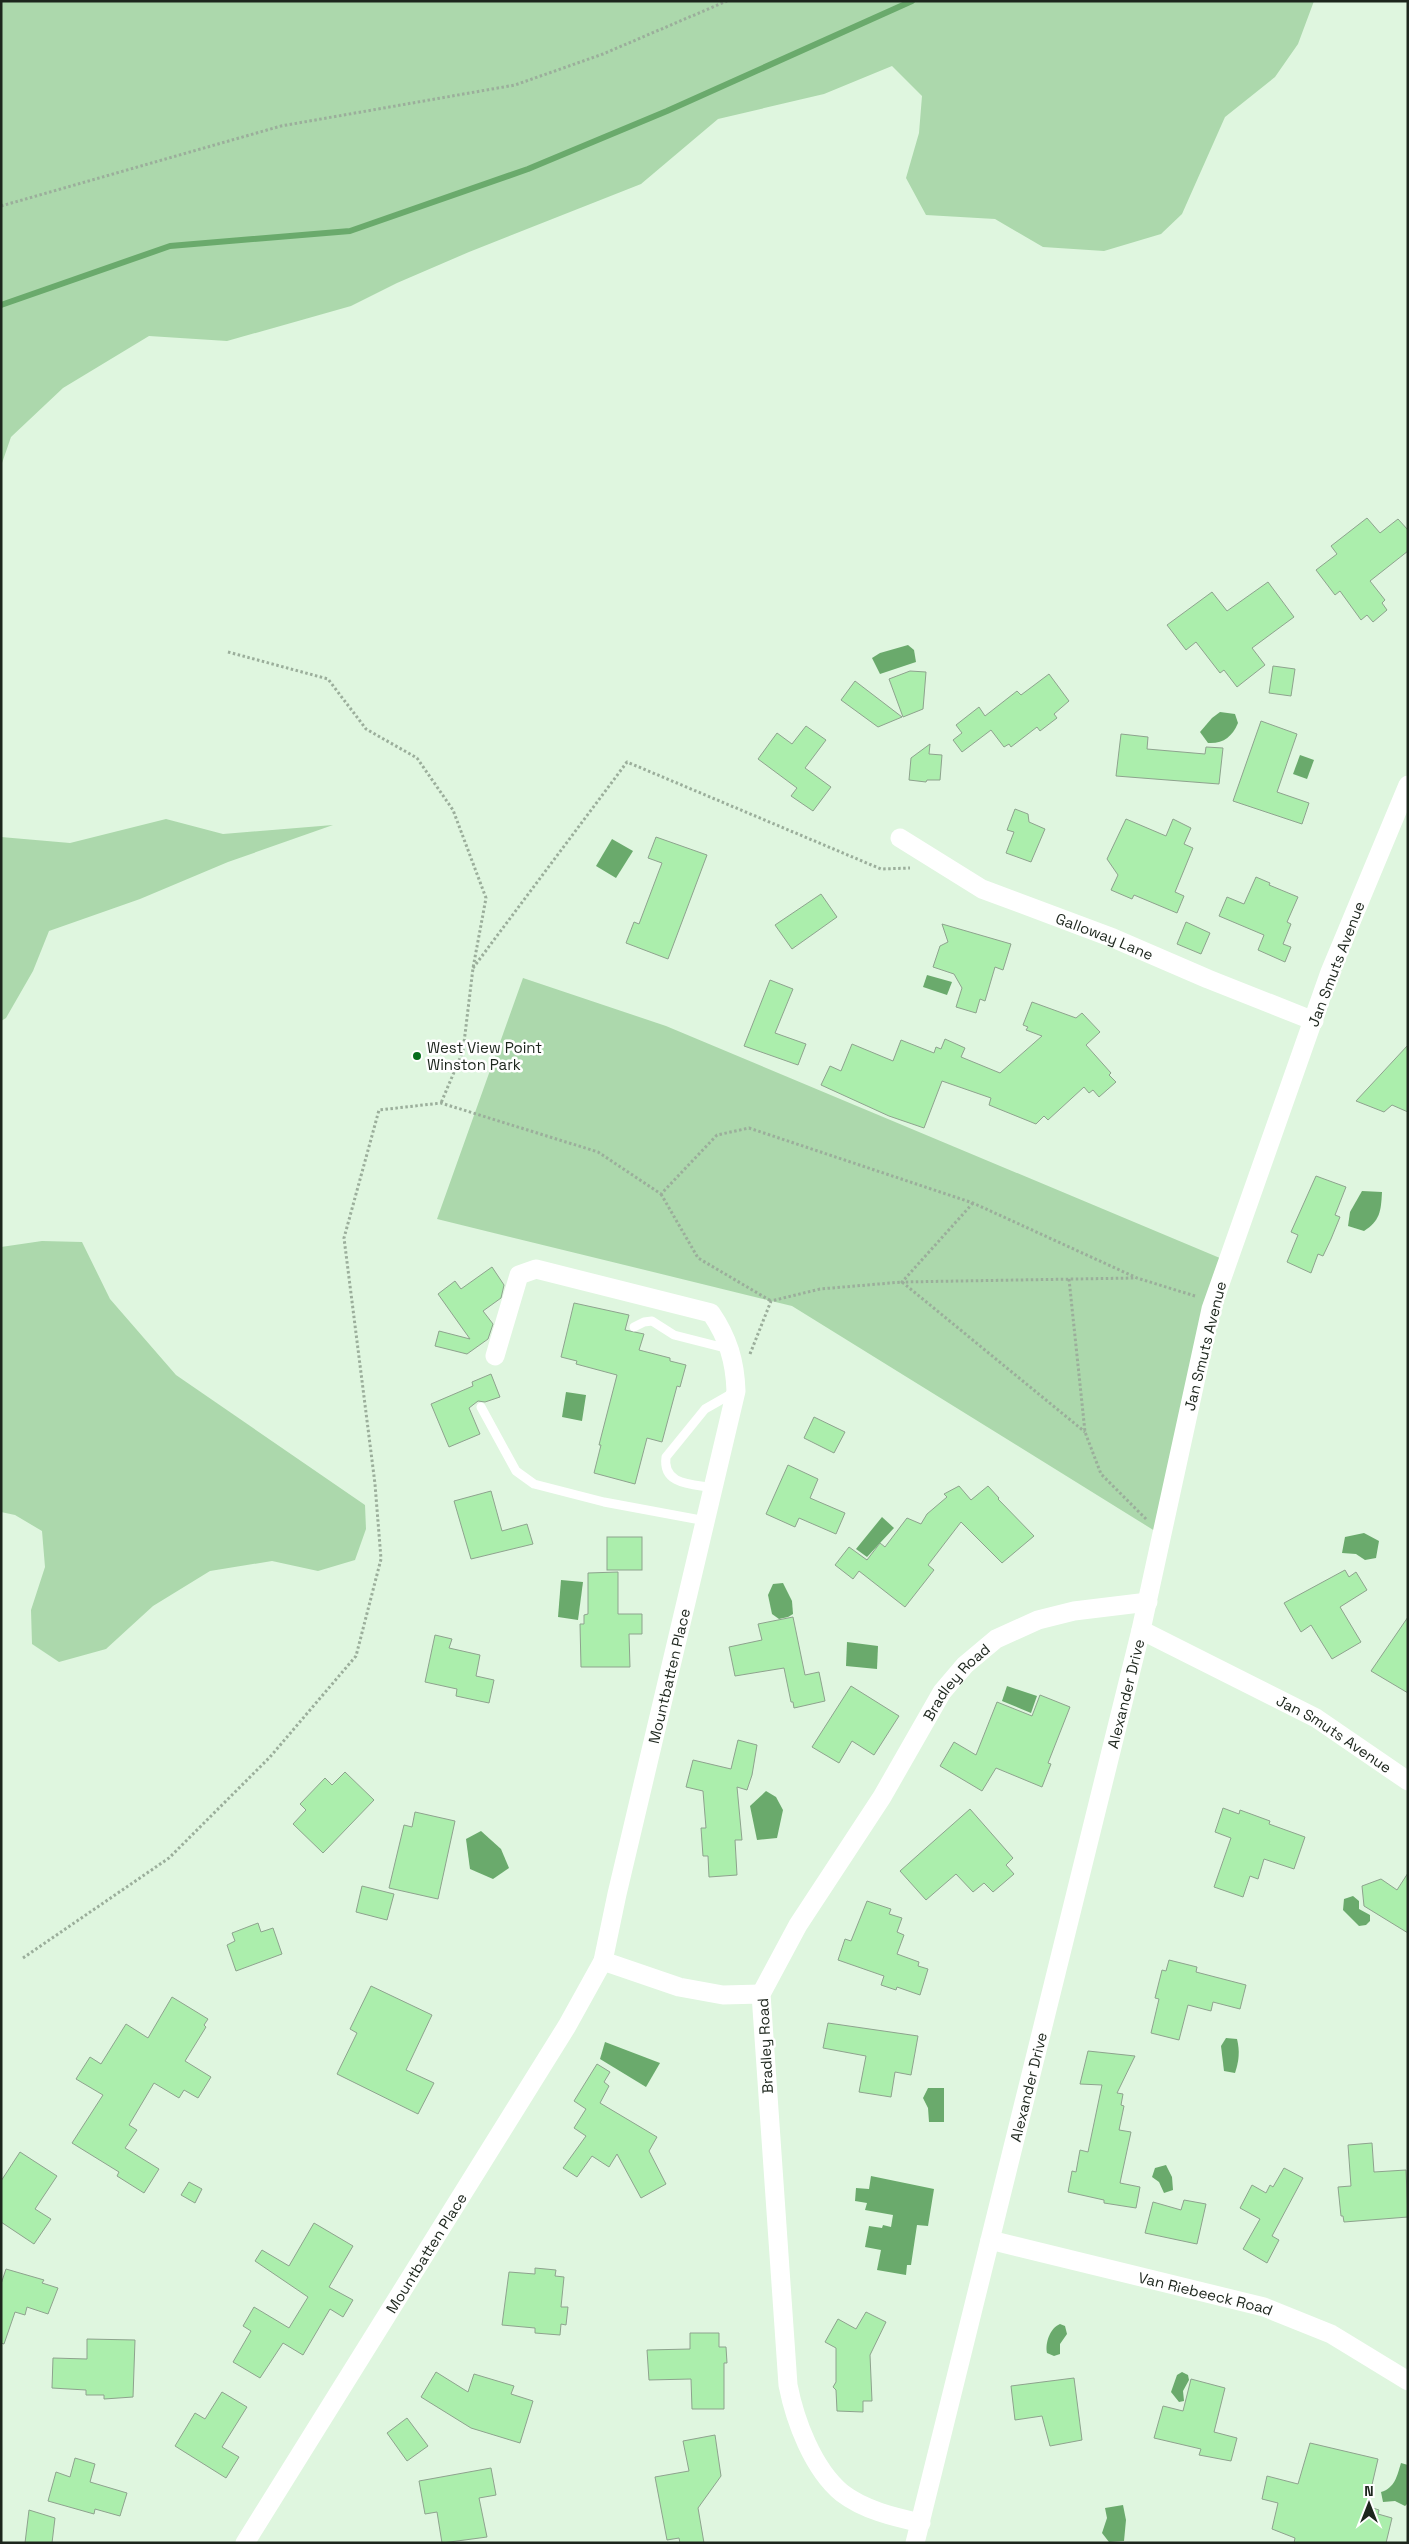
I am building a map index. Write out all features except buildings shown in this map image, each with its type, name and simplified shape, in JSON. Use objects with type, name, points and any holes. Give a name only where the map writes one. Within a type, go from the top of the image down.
[{"type":"street","name":"Jan Smuts Avenue","points":[[1408,784],[1330,972],[1213,1302],[1141,1630],[1316,1718],[1408,1781]]},
{"type":"street","name":"Galloway Lane","points":[[900,838],[982,889],[1113,938],[1225,986],[1314,1021]]},
{"type":"street","name":"Mountbatten Place","points":[[245,2543],[567,2026],[603,1961],[617,1894],[715,1488],[736,1391],[735,1366],[731,1350],[721,1328],[711,1313],[536,1269],[519,1274],[495,1356]]},
{"type":"street","name":"Bradley Road","points":[[921,2523],[868,2508],[842,2492],[817,2462],[801,2434],[792,2405],[788,2385],[761,1994],[798,1925],[882,1797],[942,1692],[966,1665],[996,1639],[1038,1620],[1074,1611],[1148,1602]]},
{"type":"street","name":"Alexander Drive","points":[[915,2543],[1141,1630]]},
{"type":"street","points":[[603,1961],[679,1987],[724,1995],[761,1994]]},
{"type":"street","name":"Van Riebeeck Road","points":[[990,2240],[1264,2307],[1331,2334],[1408,2381]]},
{"type":"lane","points":[[634,1327],[644,1322],[652,1321],[674,1335],[731,1350]]},
{"type":"lane","points":[[715,1488],[677,1482],[670,1476],[665,1466],[666,1457],[705,1409],[736,1391]]},
{"type":"lane","points":[[481,1407],[516,1471],[534,1484],[604,1502],[706,1521]]},
{"type":"path","points":[[1,206],[281,126],[515,85],[603,54],[728,1]]},
{"type":"path","points":[[228,652],[328,679],[366,729],[417,758],[454,810],[486,898],[473,968],[463,1051],[441,1103]]},
{"type":"path","points":[[473,968],[627,762],[881,869],[945,866]]},
{"type":"path","points":[[23,1958],[169,1858],[270,1757],[356,1656],[381,1559],[375,1484],[344,1238],[379,1110],[441,1103],[598,1152],[661,1194],[698,1258],[771,1301],[820,1289],[902,1282],[1137,1278]]},
{"type":"path","points":[[661,1194],[717,1136],[749,1128],[973,1203],[1137,1278],[1213,1302]]},
{"type":"path","points":[[902,1282],[973,1203]]},
{"type":"path","points":[[1069,1279],[1085,1432],[1101,1474],[1163,1536]]},
{"type":"path","points":[[902,1282],[1085,1432]]},
{"type":"path","points":[[736,1391],[771,1301]]},
{"type":"shaded area","points":[[1,1],[1314,1],[1298,44],[1275,77],[1225,117],[1182,214],[1161,234],[1104,251],[1043,247],[995,219],[926,215],[906,178],[919,133],[922,96],[892,66],[824,94],[718,119],[641,184],[469,252],[397,283],[351,306],[227,341],[149,336],[63,388],[11,437],[1,466]]},
{"type":"shaded area","points":[[908,645],[914,650],[916,662],[880,674],[872,658],[880,653]]},
{"type":"shaded area","points":[[1220,712],[1235,714],[1238,723],[1230,736],[1223,741],[1208,743],[1200,732]]},
{"type":"shaded area","points":[[1300,755],[1314,760],[1307,779],[1293,774]]},
{"type":"shaded area","points":[[166,819],[223,834],[333,825],[228,862],[140,899],[49,931],[33,971],[6,1018],[1,1021],[1,837],[70,843]]},
{"type":"shaded area","points":[[612,839],[633,851],[616,878],[596,866]]},
{"type":"shaded area","points":[[927,975],[952,982],[947,995],[923,987]]},
{"type":"shaded area","points":[[523,978],[666,1026],[1227,1261],[1163,1536],[792,1306],[437,1219]]},
{"type":"shaded area","points":[[1362,1191],[1382,1192],[1379,1215],[1364,1231],[1348,1226],[1350,1212]]},
{"type":"shaded area","points":[[42,1241],[82,1242],[110,1299],[176,1375],[365,1505],[366,1529],[355,1560],[318,1571],[272,1561],[210,1571],[153,1606],[106,1649],[59,1662],[32,1644],[31,1610],[45,1567],[42,1531],[15,1515],[1,1512],[1,1247]]},
{"type":"shaded area","points":[[566,1392],[586,1395],[582,1421],[562,1417]]},
{"type":"shaded area","points":[[882,1517],[894,1528],[867,1557],[856,1549]]},
{"type":"shaded area","points":[[1364,1533],[1379,1541],[1376,1558],[1365,1560],[1356,1554],[1342,1553],[1345,1537]]},
{"type":"shaded area","points":[[561,1580],[583,1582],[578,1620],[558,1617]]},
{"type":"shaded area","points":[[783,1583],[792,1601],[793,1614],[779,1619],[772,1614],[768,1595],[773,1584]]},
{"type":"shaded area","points":[[847,1642],[878,1646],[877,1669],[846,1666]]},
{"type":"shaded area","points":[[1007,1686],[1037,1696],[1031,1713],[1002,1701]]},
{"type":"shaded area","points":[[766,1791],[776,1797],[783,1810],[777,1838],[757,1840],[750,1806]]},
{"type":"shaded area","points":[[481,1831],[501,1849],[509,1868],[493,1879],[470,1869],[466,1839]]},
{"type":"shaded area","points":[[1353,1896],[1359,1901],[1359,1909],[1370,1915],[1370,1921],[1366,1925],[1359,1926],[1343,1910],[1344,1899]]},
{"type":"shaded area","points":[[1226,2038],[1237,2039],[1239,2056],[1235,2073],[1224,2071],[1221,2046]]},
{"type":"shaded area","points":[[605,2042],[660,2063],[646,2087],[600,2059]]},
{"type":"shaded area","points":[[928,2088],[944,2088],[944,2122],[929,2122],[928,2108],[923,2098]]},
{"type":"shaded area","points":[[1166,2165],[1172,2177],[1173,2190],[1164,2193],[1159,2182],[1152,2177],[1155,2168]]},
{"type":"shaded area","points":[[871,2176],[934,2189],[928,2226],[917,2225],[911,2265],[907,2265],[906,2275],[877,2270],[881,2250],[865,2247],[869,2226],[882,2228],[883,2225],[891,2227],[893,2215],[865,2210],[867,2203],[855,2201],[856,2188],[869,2189]]},
{"type":"shaded area","points":[[1060,2324],[1065,2326],[1067,2334],[1060,2344],[1060,2354],[1054,2356],[1047,2353],[1047,2345],[1051,2332]]},
{"type":"shaded area","points":[[1182,2372],[1188,2375],[1189,2380],[1183,2391],[1184,2401],[1179,2402],[1171,2392],[1177,2375]]},
{"type":"shaded area","points":[[1401,2463],[1408,2465],[1408,2503],[1405,2506],[1395,2501],[1383,2502],[1381,2492],[1389,2488],[1397,2477]]},
{"type":"shaded area","points":[[1123,2505],[1126,2520],[1124,2541],[1109,2542],[1102,2533],[1107,2518],[1105,2508]]},
{"type":"waterway","points":[[1,305],[170,246],[350,231],[528,169],[667,111],[912,1]]},
{"type":"place","name":"West View Point Winston Park","points":[[417,1056]]}]
